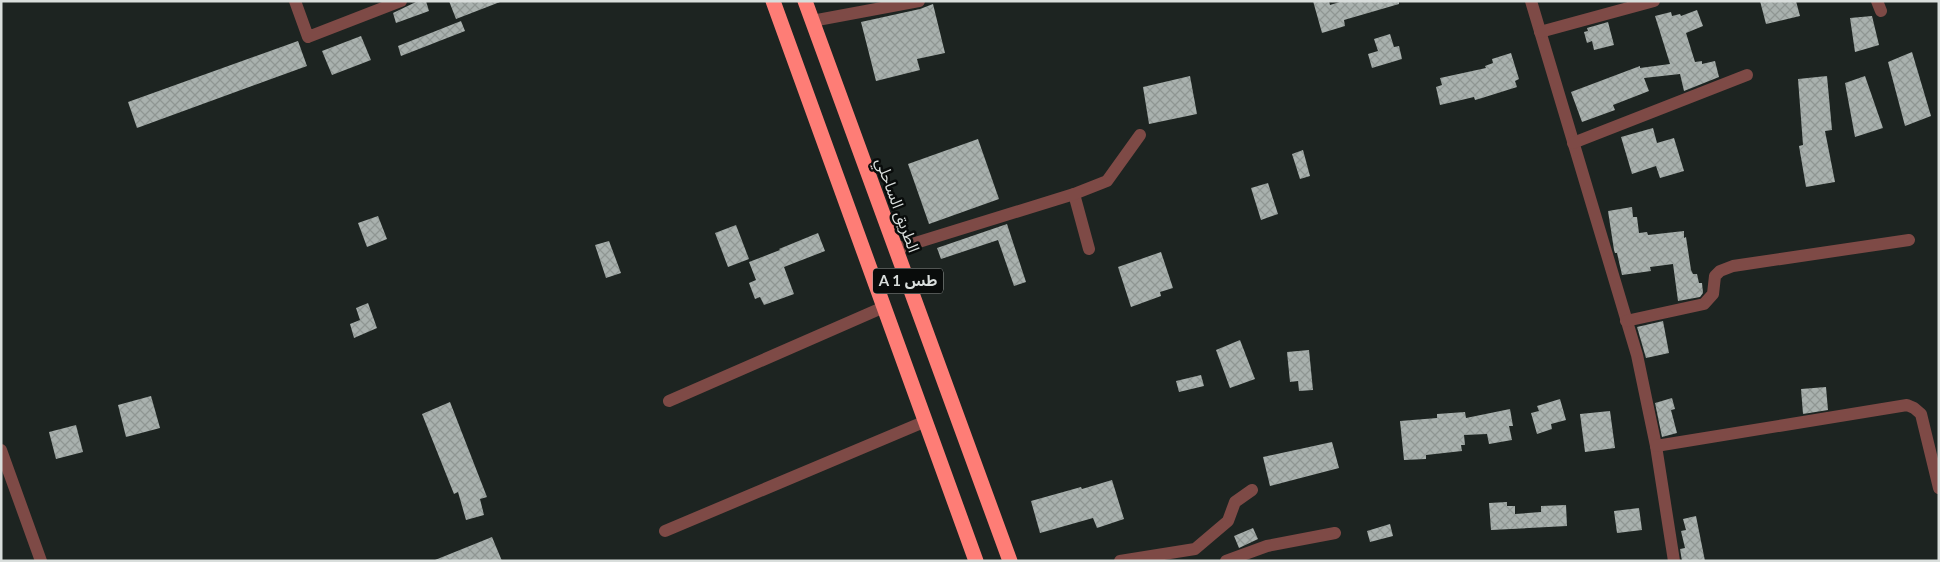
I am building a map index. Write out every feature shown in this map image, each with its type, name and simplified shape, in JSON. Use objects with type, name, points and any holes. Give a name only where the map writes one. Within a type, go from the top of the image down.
[{"type":"highway","name":"A 1 طس","points":[[773,1],[976,561]]},
{"type":"highway","name":"الطريق الساحلي","points":[[805,1],[1010,561]]},
{"type":"street","points":[[295,1],[308,37],[401,1]]},
{"type":"street","points":[[812,21],[919,1]]},
{"type":"street","points":[[1531,1],[1637,355],[1656,446],[1674,561]]},
{"type":"street","points":[[1540,32],[1654,1]]},
{"type":"street","points":[[1573,143],[1748,76]]},
{"type":"street","points":[[896,249],[1074,194],[1106,182],[1140,135]]},
{"type":"street","points":[[1074,194],[1089,249]]},
{"type":"street","points":[[1626,321],[1704,304],[1713,294],[1715,276],[1720,271],[1733,266],[1909,240]]},
{"type":"street","points":[[669,401],[884,307]]},
{"type":"street","points":[[1656,446],[1907,405],[1921,414],[1939,488]]},
{"type":"street","points":[[664,531],[926,421]]},
{"type":"street","points":[[1,450],[41,561]]},
{"type":"street","points":[[1120,561],[1195,549],[1228,521],[1235,502],[1252,490]]},
{"type":"street","points":[[1226,561],[1267,546],[1335,533]]},
{"type":"building","points":[[418,1],[426,1],[429,11],[396,23],[393,13]]},
{"type":"building","points":[[449,1],[499,1],[500,2],[456,19]]},
{"type":"building","points":[[1313,1],[1329,1],[1330,5],[1343,1],[1399,1],[1399,4],[1344,20],[1345,26],[1322,33]]},
{"type":"building","points":[[1760,1],[1796,1],[1800,16],[1766,24]]},
{"type":"building","points":[[933,4],[945,53],[917,59],[920,70],[876,81],[861,22],[920,9]]},
{"type":"building","points":[[1697,10],[1703,26],[1686,33],[1695,62],[1702,61],[1702,64],[1715,61],[1719,77],[1684,91],[1680,74],[1644,78],[1649,91],[1613,105],[1615,110],[1582,122],[1571,92],[1640,66],[1640,68],[1670,64],[1655,16],[1671,12],[1672,16],[1680,14],[1681,16]]},
{"type":"building","points":[[1872,16],[1879,45],[1855,52],[1850,18]]},
{"type":"building","points":[[461,21],[465,31],[401,56],[398,46]]},
{"type":"building","points":[[1608,22],[1614,45],[1594,50],[1592,41],[1587,43],[1584,32],[1588,31],[1587,28]]},
{"type":"building","points":[[1390,34],[1394,47],[1399,46],[1402,59],[1372,68],[1368,54],[1378,51],[1374,39]]},
{"type":"building","points":[[361,36],[371,60],[332,75],[322,51]]},
{"type":"building","points":[[298,41],[307,66],[137,128],[128,102]]},
{"type":"building","points":[[1912,52],[1931,116],[1905,126],[1888,62]]},
{"type":"building","points":[[1511,53],[1519,79],[1515,81],[1517,87],[1475,100],[1474,97],[1440,105],[1436,87],[1442,85],[1440,78],[1486,68],[1485,66],[1493,63],[1492,59]]},
{"type":"building","points":[[1190,76],[1197,114],[1149,124],[1143,87]]},
{"type":"building","points":[[1827,76],[1832,130],[1825,131],[1835,182],[1806,187],[1799,146],[1803,145],[1798,79]]},
{"type":"building","points":[[1865,76],[1883,128],[1855,137],[1845,83]]},
{"type":"building","points":[[1653,128],[1657,143],[1674,138],[1684,171],[1660,178],[1656,166],[1632,174],[1621,137]]},
{"type":"building","points":[[978,139],[999,199],[929,224],[908,164]]},
{"type":"building","points":[[1303,150],[1310,176],[1300,179],[1292,154]]},
{"type":"building","points":[[1268,183],[1278,214],[1261,220],[1251,188]]},
{"type":"building","points":[[1632,207],[1633,217],[1637,217],[1639,233],[1647,232],[1648,235],[1684,231],[1691,270],[1693,274],[1697,274],[1699,283],[1702,283],[1703,293],[1700,297],[1678,301],[1673,264],[1650,267],[1651,271],[1622,275],[1617,253],[1614,250],[1608,211]]},
{"type":"building","points":[[378,216],[387,239],[367,247],[358,223]]},
{"type":"building","points":[[1007,224],[1026,282],[1014,286],[998,240],[941,259],[937,248]]},
{"type":"building","points":[[736,225],[749,259],[728,267],[715,233]]},
{"type":"building","points":[[818,233],[825,251],[784,267],[794,294],[764,305],[760,297],[755,299],[749,283],[756,280],[749,262]]},
{"type":"building","points":[[609,241],[621,273],[606,278],[595,245]]},
{"type":"building","points":[[1161,252],[1173,288],[1160,292],[1161,296],[1131,307],[1118,267]]},
{"type":"building","points":[[368,303],[377,328],[354,338],[350,324],[360,320],[356,308]]},
{"type":"building","points":[[1663,321],[1669,353],[1646,358],[1637,327]]},
{"type":"building","points":[[1240,340],[1255,379],[1230,388],[1216,350]]},
{"type":"building","points":[[1309,350],[1313,390],[1299,391],[1298,381],[1290,382],[1287,352]]},
{"type":"building","points":[[1201,375],[1204,386],[1179,392],[1176,381]]},
{"type":"building","points":[[1826,387],[1828,410],[1803,414],[1801,389]]},
{"type":"building","points":[[151,396],[160,428],[126,437],[118,405]]},
{"type":"building","points":[[1672,398],[1675,409],[1671,410],[1677,433],[1662,437],[1655,403]]},
{"type":"building","points":[[1560,399],[1566,420],[1551,424],[1552,429],[1537,434],[1531,413],[1539,411],[1537,406]]},
{"type":"building","points":[[450,402],[487,497],[480,499],[484,515],[466,520],[458,492],[454,494],[422,414]]},
{"type":"building","points":[[1510,409],[1513,426],[1509,426],[1512,440],[1489,444],[1487,434],[1464,435],[1465,445],[1461,445],[1462,451],[1426,455],[1426,459],[1404,460],[1400,421],[1437,418],[1437,414],[1465,412],[1466,418]]},
{"type":"building","points":[[1610,411],[1615,448],[1585,452],[1580,414]]},
{"type":"building","points":[[76,425],[83,452],[56,459],[49,432]]},
{"type":"building","points":[[1332,442],[1339,468],[1270,486],[1263,457]]},
{"type":"building","points":[[1112,480],[1124,519],[1097,528],[1093,518],[1040,533],[1031,501]]},
{"type":"building","points":[[1507,502],[1507,506],[1515,506],[1515,514],[1541,512],[1541,506],[1566,505],[1567,526],[1491,530],[1489,503]]},
{"type":"building","points":[[1639,508],[1642,530],[1617,533],[1614,511]]},
{"type":"building","points":[[1696,516],[1705,561],[1682,561],[1680,549],[1685,548],[1681,531],[1686,530],[1683,519]]},
{"type":"building","points":[[1390,524],[1393,536],[1370,542],[1367,531]]},
{"type":"building","points":[[1253,528],[1258,539],[1239,548],[1234,536]]},
{"type":"building","points":[[492,537],[502,561],[435,561],[435,560]]}]
